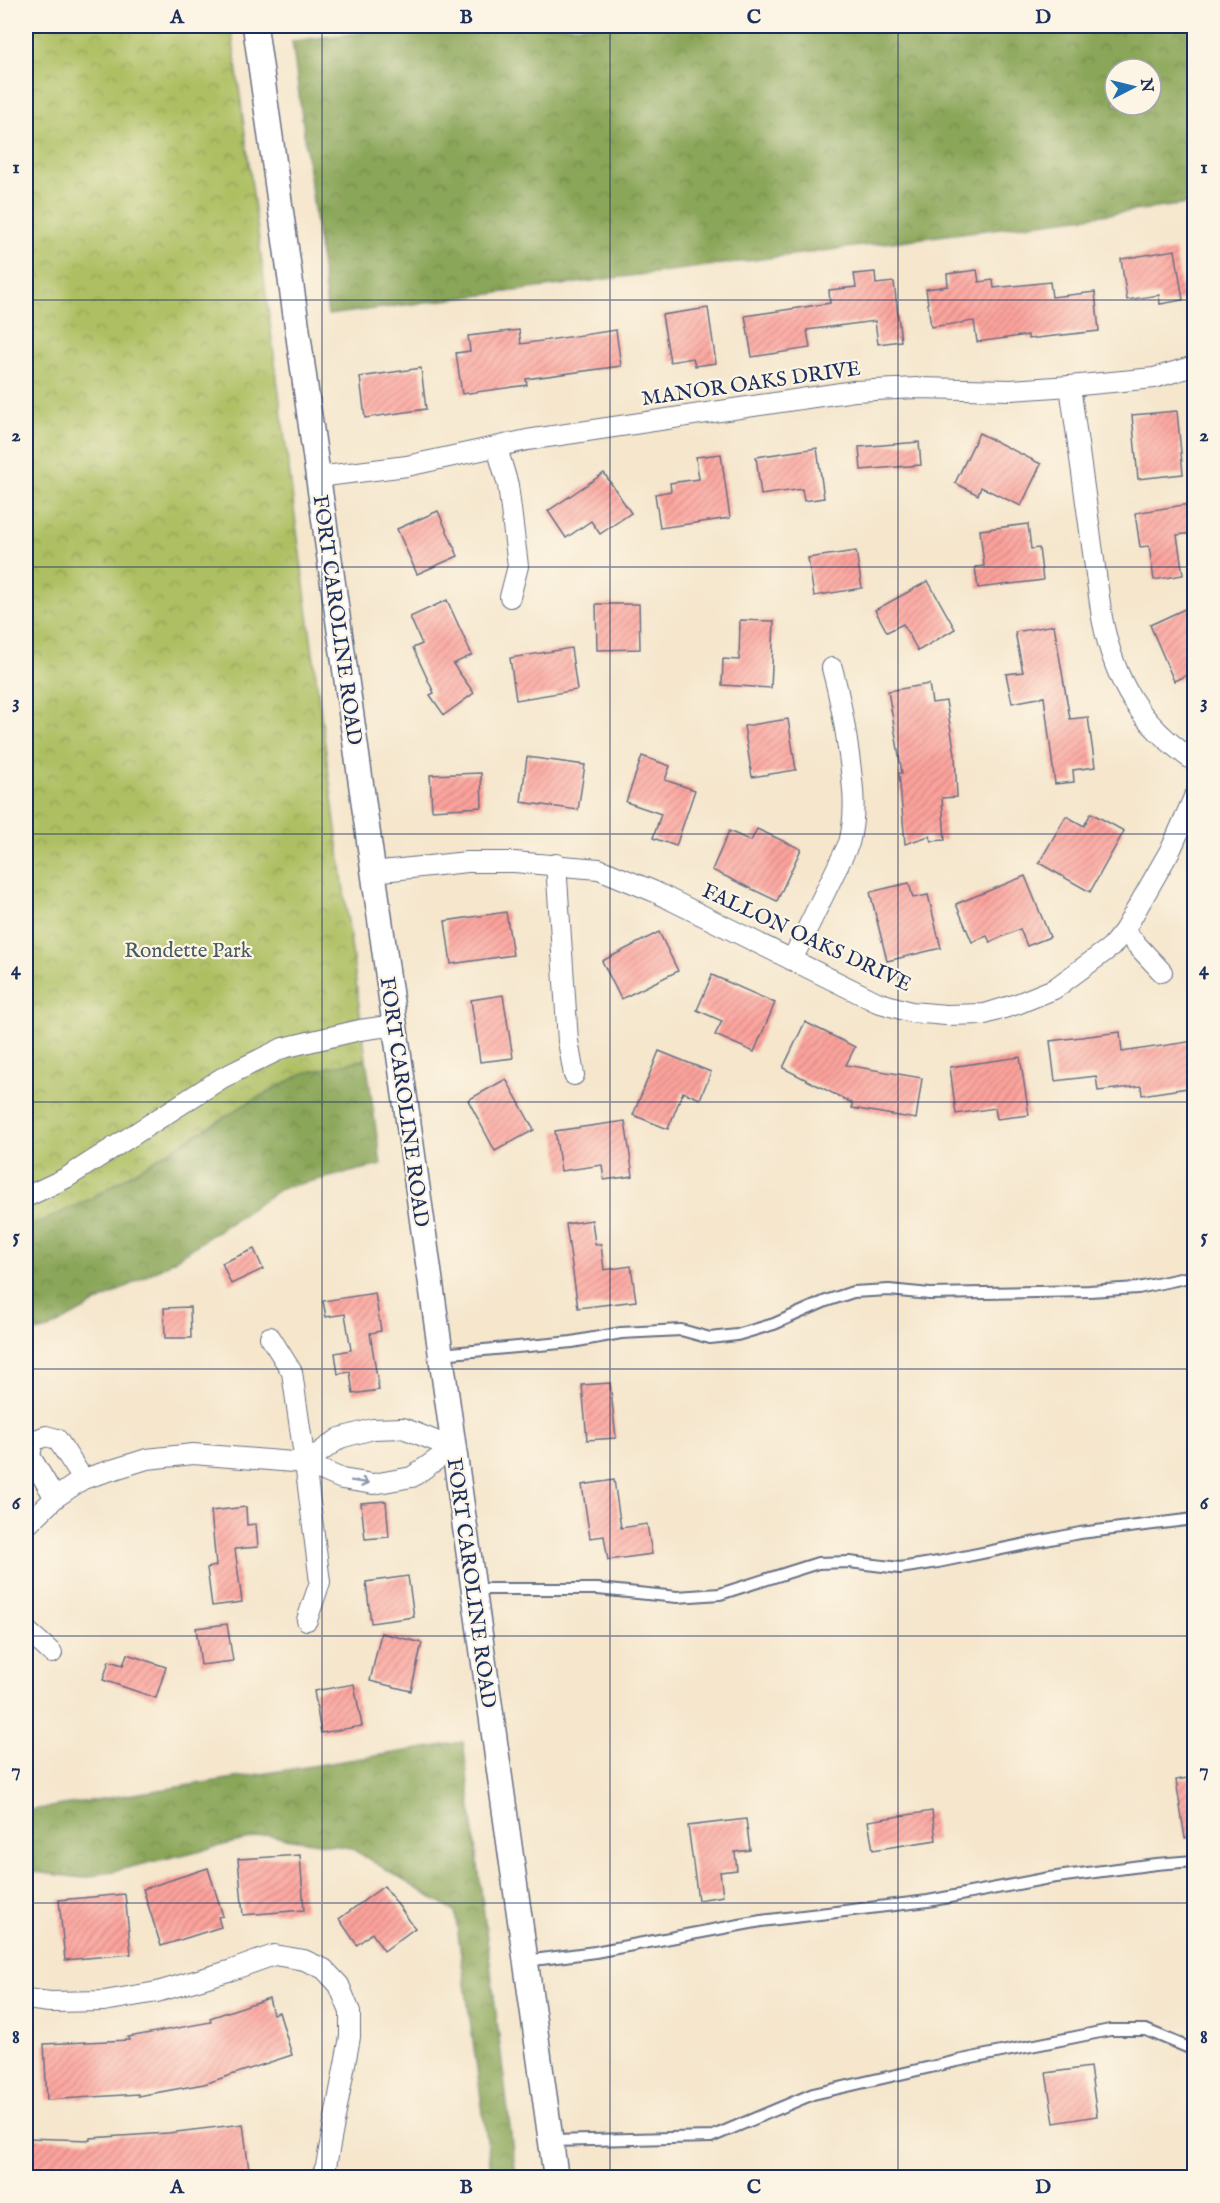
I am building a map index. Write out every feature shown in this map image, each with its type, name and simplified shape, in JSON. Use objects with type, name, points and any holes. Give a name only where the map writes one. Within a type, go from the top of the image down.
[{"type":"street","name":"FORT CAROLINE ROAD","points":[[255,26],[556,2178]]},
{"type":"street","name":"MANOR OAKS DRIVE","points":[[317,477],[407,466],[527,440],[854,391],[917,388],[1011,390],[1070,386],[1154,378],[1194,366]]},
{"type":"street","points":[[1070,386],[1107,646],[1118,674],[1141,712],[1159,734],[1194,761]]},
{"type":"street","points":[[497,448],[508,485],[518,566],[510,597]]},
{"type":"street","points":[[792,960],[849,843],[854,825],[855,800],[842,700],[832,668]]},
{"type":"street","name":"FALLON OAKS DRIVE","points":[[373,872],[467,862],[556,864],[598,868],[627,879],[877,1002],[911,1012],[946,1015],[985,1014],[1053,989],[1111,947],[1124,931],[1172,847],[1194,797]]},
{"type":"street","points":[[556,864],[568,1041],[574,1075]]},
{"type":"street","points":[[1124,931],[1162,972]]},
{"type":"street","points":[[26,1197],[66,1178],[222,1078],[283,1048],[360,1030],[395,1025]]},
{"type":"street","points":[[270,1337],[292,1372],[305,1463],[320,1582],[307,1620]]},
{"type":"street","points":[[305,1463],[340,1438],[372,1429],[403,1428],[453,1449]]},
{"type":"street","points":[[54,1498],[30,1456],[33,1441],[46,1436],[57,1439],[83,1479]]},
{"type":"street","points":[[26,1526],[54,1498],[83,1479],[147,1459],[193,1454],[305,1463],[342,1479],[373,1484],[412,1478],[453,1449]]},
{"type":"street","points":[[26,1630],[52,1653]]},
{"type":"street","points":[[26,2000],[105,2001],[157,1992],[232,1970],[274,1954],[303,1960],[324,1969],[339,1985],[350,2012],[350,2037],[326,2166],[321,2178]]},
{"type":"lane","points":[[440,1354],[572,1342],[621,1333],[681,1330],[710,1338],[738,1335],[774,1324],[853,1292],[889,1290],[930,1294],[1089,1291],[1138,1288],[1194,1276]]},
{"type":"lane","points":[[473,1589],[598,1589],[677,1597],[720,1594],[818,1563],[849,1562],[900,1568],[1080,1533],[1194,1519]]},
{"type":"lane","points":[[526,1962],[595,1952],[761,1921],[928,1901],[1049,1878],[1194,1861]]},
{"type":"lane","points":[[551,2142],[711,2137],[813,2094],[957,2061],[1110,2030],[1146,2030],[1194,2050]]},
{"type":"green space","name":"Rondette Park","points":[[26,26],[231,26],[366,1059],[304,1073],[251,1101],[92,1198],[26,1229]]},
{"type":"green space","points":[[419,26],[1194,26],[1194,203],[328,315],[292,41]]},
{"type":"green space","points":[[366,1059],[381,1165],[282,1188],[168,1264],[48,1329],[26,1334],[26,1229],[92,1198],[251,1101],[304,1073]]},
{"type":"green space","points":[[463,1742],[516,2177],[492,2177],[455,1912],[351,1848],[266,1835],[84,1878],[26,1871],[26,1811]]},
{"type":"building","points":[[1175,250],[1183,300],[1160,304],[1159,295],[1127,300],[1121,259]]},
{"type":"building","points":[[977,270],[979,282],[993,280],[994,288],[1050,282],[1052,297],[1095,292],[1099,331],[1028,339],[1028,335],[977,342],[974,321],[931,327],[926,289],[948,286],[947,274]]},
{"type":"building","points":[[875,272],[876,284],[894,282],[901,341],[878,344],[875,321],[807,330],[810,348],[752,357],[745,316],[830,303],[829,290],[856,287],[854,274]]},
{"type":"building","points":[[708,308],[716,363],[695,366],[693,358],[670,362],[662,315]]},
{"type":"building","points":[[519,330],[521,344],[616,330],[621,366],[526,379],[527,385],[462,394],[456,353],[470,351],[468,336]]},
{"type":"building","points":[[421,368],[426,409],[365,418],[360,377]]},
{"type":"building","points":[[1177,411],[1183,474],[1138,479],[1132,415]]},
{"type":"building","points":[[979,433],[1041,464],[1021,506],[981,487],[978,495],[955,483]]},
{"type":"building","points":[[919,442],[921,465],[861,470],[859,447]]},
{"type":"building","points":[[817,448],[824,498],[804,501],[802,489],[761,495],[756,457]]},
{"type":"building","points":[[721,454],[730,518],[660,528],[655,494],[671,491],[670,483],[699,479],[696,457]]},
{"type":"building","points":[[604,473],[631,513],[600,534],[591,521],[566,538],[548,511]]},
{"type":"building","points":[[1189,504],[1193,533],[1177,535],[1183,575],[1154,580],[1149,546],[1140,547],[1135,513]]},
{"type":"building","points":[[438,511],[458,556],[417,574],[397,529]]},
{"type":"building","points":[[1028,524],[1031,549],[1039,548],[1043,580],[978,588],[975,567],[984,566],[980,530]]},
{"type":"building","points":[[856,551],[862,588],[814,596],[808,558]]},
{"type":"building","points":[[928,581],[955,629],[918,651],[903,624],[887,632],[875,610]]},
{"type":"building","points":[[447,600],[472,655],[453,664],[474,693],[444,715],[430,695],[434,693],[413,648],[422,644],[410,617]]},
{"type":"building","points":[[596,604],[639,604],[640,649],[597,650]]},
{"type":"building","points":[[1189,607],[1194,619],[1194,672],[1174,681],[1150,625]]},
{"type":"building","points":[[740,620],[774,621],[771,688],[722,685],[723,659],[739,660]]},
{"type":"building","points":[[1054,625],[1070,719],[1088,717],[1095,767],[1073,770],[1074,782],[1055,784],[1044,697],[1012,703],[1006,674],[1023,672],[1015,632]]},
{"type":"building","points":[[571,648],[577,690],[516,700],[510,658]]},
{"type":"building","points":[[929,684],[932,703],[946,701],[955,754],[957,797],[942,798],[945,840],[931,841],[929,836],[905,844],[899,773],[902,773],[888,691]]},
{"type":"building","points":[[788,719],[796,770],[752,777],[744,726]]},
{"type":"building","points":[[642,756],[670,766],[665,780],[695,790],[676,846],[653,838],[661,814],[626,802]]},
{"type":"building","points":[[527,757],[585,765],[578,810],[521,802]]},
{"type":"building","points":[[481,773],[482,807],[432,810],[430,775]]},
{"type":"building","points":[[1091,813],[1124,831],[1090,892],[1039,863],[1066,816],[1084,826]]},
{"type":"building","points":[[757,829],[801,849],[777,901],[712,870],[729,831],[751,841]]},
{"type":"building","points":[[1025,876],[1050,937],[1027,946],[1020,929],[990,942],[987,936],[972,942],[956,904]]},
{"type":"building","points":[[909,883],[913,898],[928,895],[941,948],[887,961],[870,892]]},
{"type":"building","points":[[506,912],[513,955],[451,964],[445,921]]},
{"type":"building","points":[[659,932],[678,971],[621,999],[602,961]]},
{"type":"building","points":[[712,975],[775,1003],[754,1052],[715,1035],[722,1021],[697,1010]]},
{"type":"building","points":[[503,995],[513,1058],[480,1062],[471,1000]]},
{"type":"building","points":[[805,1022],[855,1047],[846,1065],[922,1078],[916,1119],[852,1108],[852,1103],[783,1068]]},
{"type":"building","points":[[1120,1032],[1122,1052],[1194,1041],[1194,1087],[1142,1095],[1141,1086],[1098,1091],[1096,1076],[1055,1081],[1050,1041]]},
{"type":"building","points":[[659,1051],[711,1072],[700,1099],[683,1092],[668,1129],[633,1115]]},
{"type":"building","points":[[1020,1057],[1029,1115],[997,1119],[995,1108],[956,1114],[950,1067]]},
{"type":"building","points":[[506,1079],[534,1130],[495,1151],[468,1100]]},
{"type":"building","points":[[625,1121],[633,1176],[604,1180],[602,1165],[561,1171],[555,1131]]},
{"type":"building","points":[[592,1220],[595,1244],[601,1244],[604,1270],[631,1266],[636,1301],[578,1308],[566,1224]]},
{"type":"building","points":[[254,1249],[263,1269],[231,1284],[222,1263]]},
{"type":"building","points":[[375,1293],[381,1331],[370,1333],[379,1390],[353,1394],[350,1372],[338,1374],[335,1353],[351,1350],[345,1314],[326,1317],[323,1301]]},
{"type":"building","points":[[190,1307],[191,1338],[165,1338],[164,1308]]},
{"type":"building","points":[[610,1383],[616,1438],[587,1440],[582,1385]]},
{"type":"building","points":[[614,1480],[621,1528],[647,1524],[652,1554],[608,1560],[604,1536],[590,1538],[582,1485]]},
{"type":"building","points":[[386,1501],[389,1537],[365,1539],[361,1503]]},
{"type":"building","points":[[246,1507],[247,1525],[256,1524],[258,1547],[235,1549],[242,1602],[212,1606],[207,1568],[216,1566],[211,1511]]},
{"type":"building","points":[[408,1576],[414,1617],[371,1623],[366,1582]]},
{"type":"building","points":[[227,1624],[233,1661],[201,1665],[196,1628]]},
{"type":"building","points":[[381,1633],[422,1643],[411,1691],[370,1681]]},
{"type":"building","points":[[127,1654],[166,1667],[156,1698],[103,1680],[109,1661],[123,1665]]},
{"type":"building","points":[[354,1684],[362,1726],[321,1733],[314,1691]]},
{"type":"building","points":[[1194,1777],[1194,1837],[1185,1838],[1176,1780]]},
{"type":"building","points":[[932,1811],[936,1840],[873,1850],[868,1821]]},
{"type":"building","points":[[746,1819],[750,1850],[735,1852],[737,1870],[720,1872],[723,1896],[698,1900],[688,1826]]},
{"type":"building","points":[[300,1855],[304,1910],[243,1915],[238,1859]]},
{"type":"building","points":[[208,1868],[223,1916],[218,1917],[221,1927],[161,1946],[143,1889]]},
{"type":"building","points":[[384,1886],[415,1928],[384,1951],[372,1933],[357,1945],[339,1919]]},
{"type":"building","points":[[125,1894],[131,1954],[65,1960],[59,1900]]},
{"type":"building","points":[[269,1998],[273,2014],[279,2012],[292,2055],[204,2084],[138,2096],[138,2094],[47,2100],[44,2044],[129,2040],[128,2037],[211,2022],[210,2018]]},
{"type":"building","points":[[1090,2067],[1097,2116],[1054,2123],[1046,2073]]},
{"type":"building","points":[[243,2124],[250,2178],[26,2178],[26,2138],[90,2140],[90,2138],[168,2133]]}]
